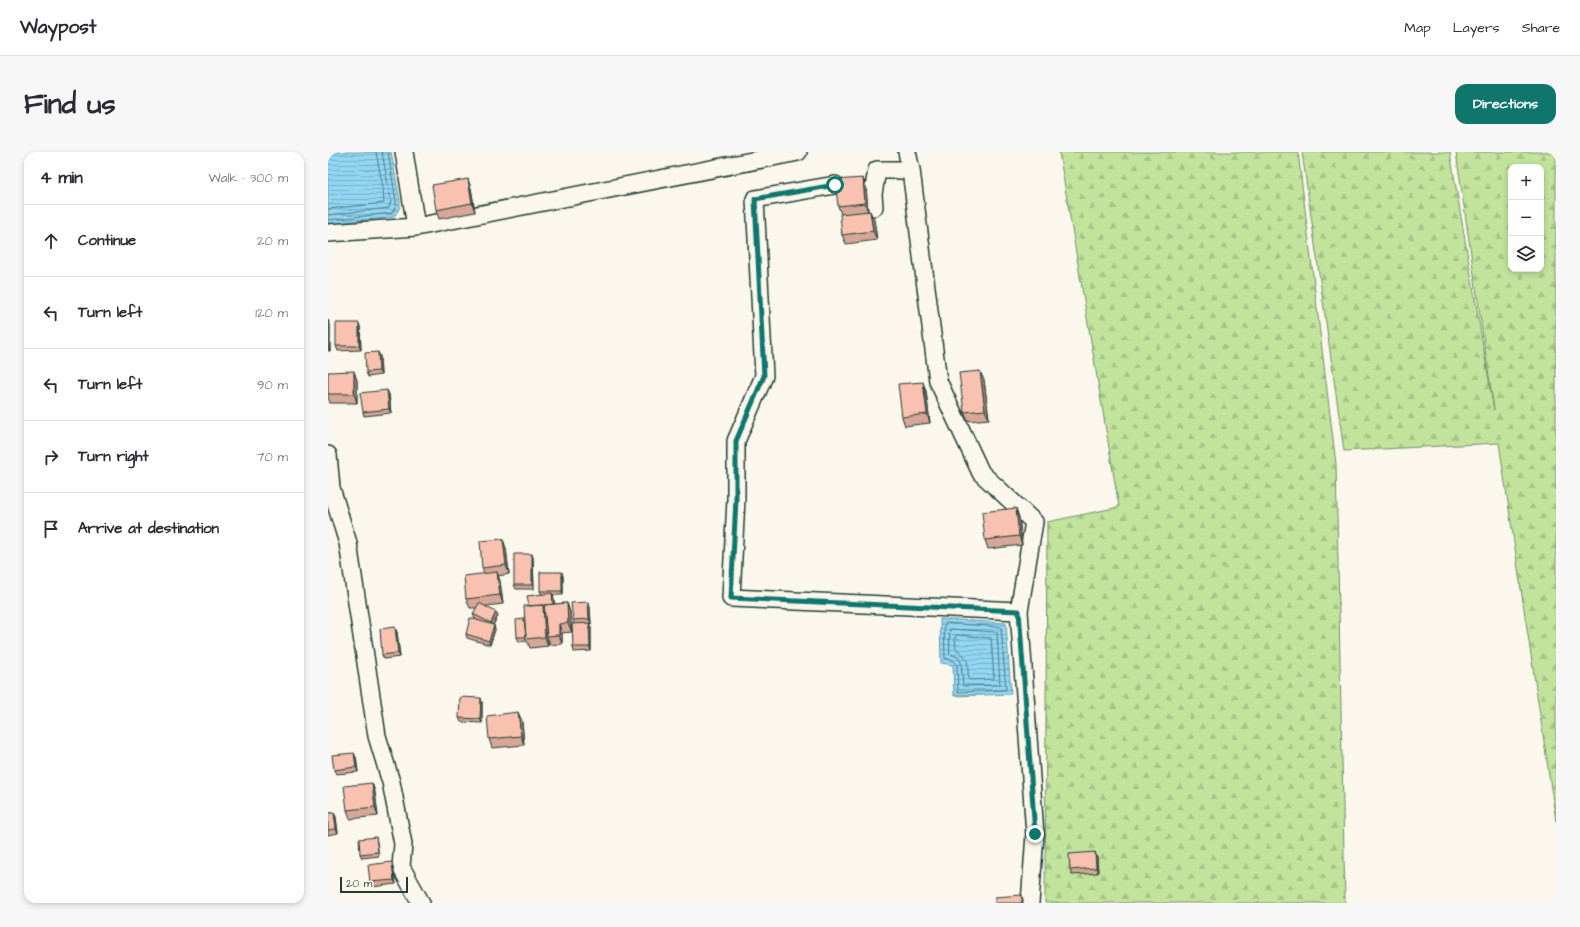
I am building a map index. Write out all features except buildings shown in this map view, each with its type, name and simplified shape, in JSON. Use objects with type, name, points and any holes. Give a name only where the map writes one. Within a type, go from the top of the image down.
[{"type":"street","points":[[404,152],[416,227]]},
{"type":"street","points":[[328,233],[416,227],[652,182],[798,152]]},
{"type":"street","points":[[907,152],[911,170],[938,381],[981,474],[1034,522],[1019,611],[1035,834],[1030,903]]},
{"type":"street","points":[[874,207],[873,194],[877,170],[911,170]]},
{"type":"street","points":[[835,185],[755,199],[764,376],[736,441],[736,499],[731,598],[1019,611]]},
{"type":"street","points":[[328,455],[331,488],[348,543],[377,736],[390,782],[403,844],[401,867],[421,903]]},
{"type":"green space","points":[[1059,152],[1298,152],[1336,464],[1345,903],[1045,903],[1047,522],[1119,507]]},
{"type":"green space","points":[[1302,152],[1450,152],[1494,410],[1456,152],[1556,152],[1556,821],[1499,443],[1344,451]]},
{"type":"water","points":[[328,152],[391,152],[400,201],[400,207],[394,217],[328,224]]},
{"type":"water","points":[[940,619],[1006,623],[1011,694],[954,696],[953,665],[941,663]]},
{"type":"route","points":[[835,185],[755,199],[764,376],[736,441],[736,499],[731,598],[1019,611],[1035,834]]}]
